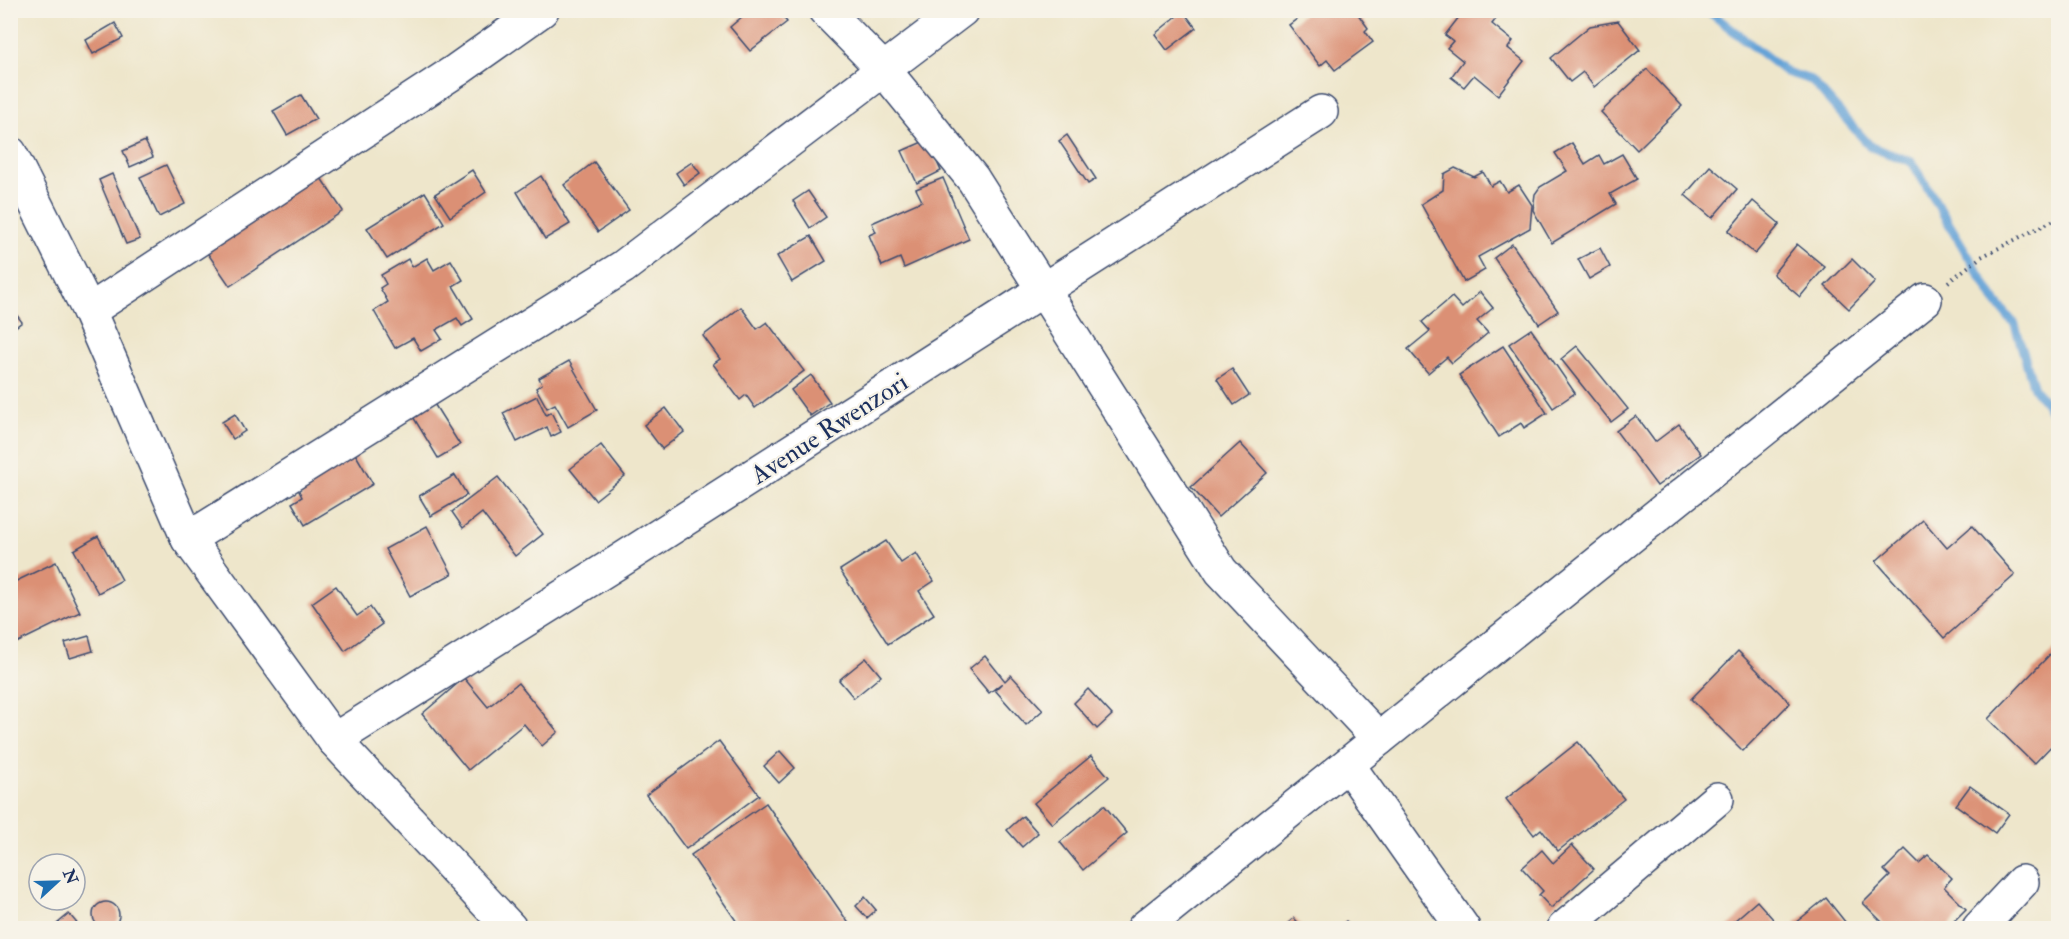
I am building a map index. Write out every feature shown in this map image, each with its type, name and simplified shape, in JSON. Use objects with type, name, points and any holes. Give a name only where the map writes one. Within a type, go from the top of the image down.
[{"type":"main road","points":[[89,311],[447,77],[542,10]]},
{"type":"main road","points":[[825,10],[884,70],[973,179],[1221,571],[1379,739]]},
{"type":"main road","points":[[188,539],[623,267],[962,10]]},
{"type":"main road","name":"Avenue Rwenzori","points":[[334,740],[618,562],[1321,112]]},
{"type":"main road","points":[[10,153],[89,311],[188,539],[334,740],[510,928]]},
{"type":"main road","points":[[1144,928],[1925,300]]},
{"type":"main road","points":[[1348,765],[1463,928]]},
{"type":"main road","points":[[1564,928],[1717,799]]},
{"type":"main road","points":[[1979,928],[2022,882]]},
{"type":"path","points":[[1966,266],[2058,218]]},
{"type":"building","points":[[750,10],[777,10],[787,22],[750,51],[730,27]]},
{"type":"building","points":[[1309,10],[1355,10],[1368,28],[1365,31],[1373,42],[1335,70],[1327,60],[1320,66],[1289,25]]},
{"type":"building","points":[[1454,10],[1503,10],[1492,24],[1513,41],[1508,48],[1524,61],[1498,95],[1474,75],[1464,87],[1451,77],[1463,61],[1447,48],[1453,41],[1445,35],[1459,17],[1453,12]]},
{"type":"building","points":[[1183,11],[1196,28],[1167,50],[1155,34]]},
{"type":"building","points":[[1618,21],[1640,50],[1594,87],[1583,72],[1570,82],[1551,58],[1590,26]]},
{"type":"building","points":[[115,23],[123,38],[93,54],[86,40]]},
{"type":"building","points":[[1647,69],[1682,106],[1637,150],[1601,112]]},
{"type":"building","points":[[301,95],[316,119],[287,135],[273,111]]},
{"type":"building","points":[[1067,135],[1096,179],[1088,184],[1059,141]]},
{"type":"building","points":[[927,140],[941,171],[917,183],[902,151]]},
{"type":"building","points":[[145,141],[153,157],[130,167],[123,151]]},
{"type":"building","points":[[1572,143],[1585,164],[1599,155],[1604,164],[1622,154],[1637,179],[1610,194],[1616,204],[1552,243],[1533,210],[1535,194],[1540,187],[1567,171],[1555,153]]},
{"type":"building","points":[[594,162],[629,210],[598,232],[564,185]]},
{"type":"building","points":[[692,162],[700,173],[684,185],[676,173]]},
{"type":"building","points":[[166,165],[185,204],[159,217],[140,177]]},
{"type":"building","points":[[1710,166],[1737,189],[1712,218],[1685,195]]},
{"type":"building","points":[[1455,168],[1474,177],[1483,172],[1491,186],[1500,181],[1507,192],[1519,185],[1532,205],[1530,228],[1478,257],[1485,270],[1464,282],[1421,204],[1443,190],[1444,174]]},
{"type":"building","points":[[472,170],[486,192],[450,217],[435,194]]},
{"type":"building","points":[[317,172],[343,211],[230,286],[204,248]]},
{"type":"building","points":[[112,174],[140,239],[126,244],[99,180]]},
{"type":"building","points":[[541,176],[570,224],[545,239],[517,192]]},
{"type":"building","points":[[943,178],[969,239],[904,268],[900,258],[882,266],[869,235],[876,232],[872,223],[922,201],[916,189]]},
{"type":"building","points":[[808,191],[826,217],[810,228],[793,201]]},
{"type":"building","points":[[425,192],[444,223],[387,259],[367,228]]},
{"type":"building","points":[[1753,201],[1780,224],[1755,254],[1728,231]]},
{"type":"building","points":[[811,236],[826,261],[792,282],[777,256]]},
{"type":"building","points":[[1512,244],[1558,311],[1539,324],[1494,258]]},
{"type":"building","points":[[1797,244],[1825,267],[1800,297],[1773,274]]},
{"type":"building","points":[[1600,248],[1610,267],[1589,279],[1578,259]]},
{"type":"building","points":[[427,258],[434,270],[451,260],[463,280],[453,286],[473,319],[462,326],[457,318],[436,330],[442,339],[421,351],[413,338],[395,348],[374,311],[388,302],[380,288],[386,284],[381,275],[408,259],[412,267]]},
{"type":"building","points":[[1852,259],[1875,282],[1849,309],[1825,286]]},
{"type":"building","points":[[1480,292],[1493,308],[1477,321],[1488,333],[1452,363],[1447,357],[1428,373],[1408,349],[1430,331],[1422,322],[1452,297],[1462,308]]},
{"type":"building","points":[[10,306],[22,322],[10,331]]},
{"type":"building","points":[[741,307],[757,329],[767,322],[804,371],[755,408],[746,395],[740,400],[713,364],[720,359],[703,336]]},
{"type":"building","points":[[1531,329],[1575,393],[1553,408],[1509,344]]},
{"type":"building","points":[[1503,346],[1547,413],[1524,428],[1521,423],[1499,437],[1459,375]]},
{"type":"building","points":[[1577,346],[1628,409],[1611,422],[1561,359]]},
{"type":"building","points":[[569,361],[597,410],[568,427],[555,404],[547,408],[536,388],[542,384],[539,378]]},
{"type":"building","points":[[1232,369],[1249,395],[1234,405],[1217,379]]},
{"type":"building","points":[[811,375],[830,402],[810,416],[791,390]]},
{"type":"building","points":[[537,396],[546,415],[551,412],[561,432],[551,437],[547,427],[517,442],[503,413]]},
{"type":"building","points":[[433,402],[460,445],[438,458],[412,415]]},
{"type":"building","points":[[666,408],[684,432],[662,449],[644,425]]},
{"type":"building","points":[[235,414],[245,431],[233,439],[222,422]]},
{"type":"building","points":[[1636,416],[1655,442],[1679,424],[1701,454],[1657,486],[1616,431]]},
{"type":"building","points":[[1240,443],[1267,473],[1218,517],[1191,487]]},
{"type":"building","points":[[601,445],[625,476],[595,500],[570,469]]},
{"type":"building","points":[[353,450],[373,484],[305,525],[292,503],[302,497],[296,485]]},
{"type":"building","points":[[455,475],[467,495],[431,516],[419,496]]},
{"type":"building","points":[[498,477],[543,534],[515,556],[482,513],[463,528],[452,512]]},
{"type":"building","points":[[1923,520],[1947,548],[1972,526],[2015,575],[1944,638],[1876,561]]},
{"type":"building","points":[[427,526],[452,574],[410,596],[385,549]]},
{"type":"building","points":[[98,536],[122,580],[98,593],[74,550]]},
{"type":"building","points":[[886,541],[901,563],[916,553],[934,581],[919,591],[934,614],[888,644],[840,570]]},
{"type":"building","points":[[56,562],[80,612],[10,646],[10,584]]},
{"type":"building","points":[[336,586],[357,616],[370,607],[382,624],[345,651],[312,603]]},
{"type":"building","points":[[89,636],[93,651],[70,658],[65,643]]},
{"type":"building","points":[[2058,646],[2058,739],[2034,764],[1988,719]]},
{"type":"building","points":[[1738,651],[1790,703],[1743,751],[1691,699]]},
{"type":"building","points":[[985,656],[1005,681],[1011,675],[1043,710],[1026,725],[995,690],[1002,683],[989,693],[969,669]]},
{"type":"building","points":[[866,658],[881,676],[854,698],[839,680]]},
{"type":"building","points":[[464,678],[488,707],[518,683],[558,732],[542,746],[524,724],[468,770],[422,714]]},
{"type":"building","points":[[1088,689],[1112,715],[1097,729],[1074,703]]},
{"type":"building","points":[[719,741],[759,795],[686,849],[646,795]]},
{"type":"building","points":[[1578,742],[1624,799],[1558,851],[1541,829],[1534,835],[1506,799]]},
{"type":"building","points":[[780,751],[795,768],[779,783],[764,766]]},
{"type":"building","points":[[1091,756],[1109,777],[1052,824],[1034,803]]},
{"type":"building","points":[[1970,786],[2009,814],[1995,833],[1956,805]]},
{"type":"building","points":[[766,803],[852,928],[741,928],[691,855]]},
{"type":"building","points":[[1104,805],[1127,833],[1083,870],[1060,842]]},
{"type":"building","points":[[1023,816],[1038,833],[1022,847],[1007,830]]},
{"type":"building","points":[[1572,845],[1594,869],[1551,908],[1539,895],[1543,891],[1522,868],[1542,850],[1553,863]]},
{"type":"building","points":[[1905,849],[1919,863],[1928,855],[1952,878],[1944,887],[1966,909],[1947,928],[1928,928],[1923,923],[1917,928],[1888,928],[1863,903],[1890,876],[1884,870]]},
{"type":"building","points":[[865,897],[876,910],[867,918],[856,906]]},
{"type":"building","points":[[1826,898],[1850,928],[1799,928],[1795,923]]},
{"type":"building","points":[[1757,901],[1781,928],[1726,928]]},
{"type":"building","points":[[106,902],[115,906],[119,915],[115,924],[106,928],[97,924],[93,915],[97,906]]},
{"type":"building","points":[[69,914],[81,928],[52,928]]},
{"type":"building","points":[[1294,918],[1303,928],[1282,928]]},
{"type":"building","points":[[1346,921],[1352,928],[1337,928]]},
{"type":"waterway","points":[[1707,10],[1786,72],[1811,80],[1871,147],[1912,162],[1994,299],[2015,325],[2034,388],[2058,420]]}]
